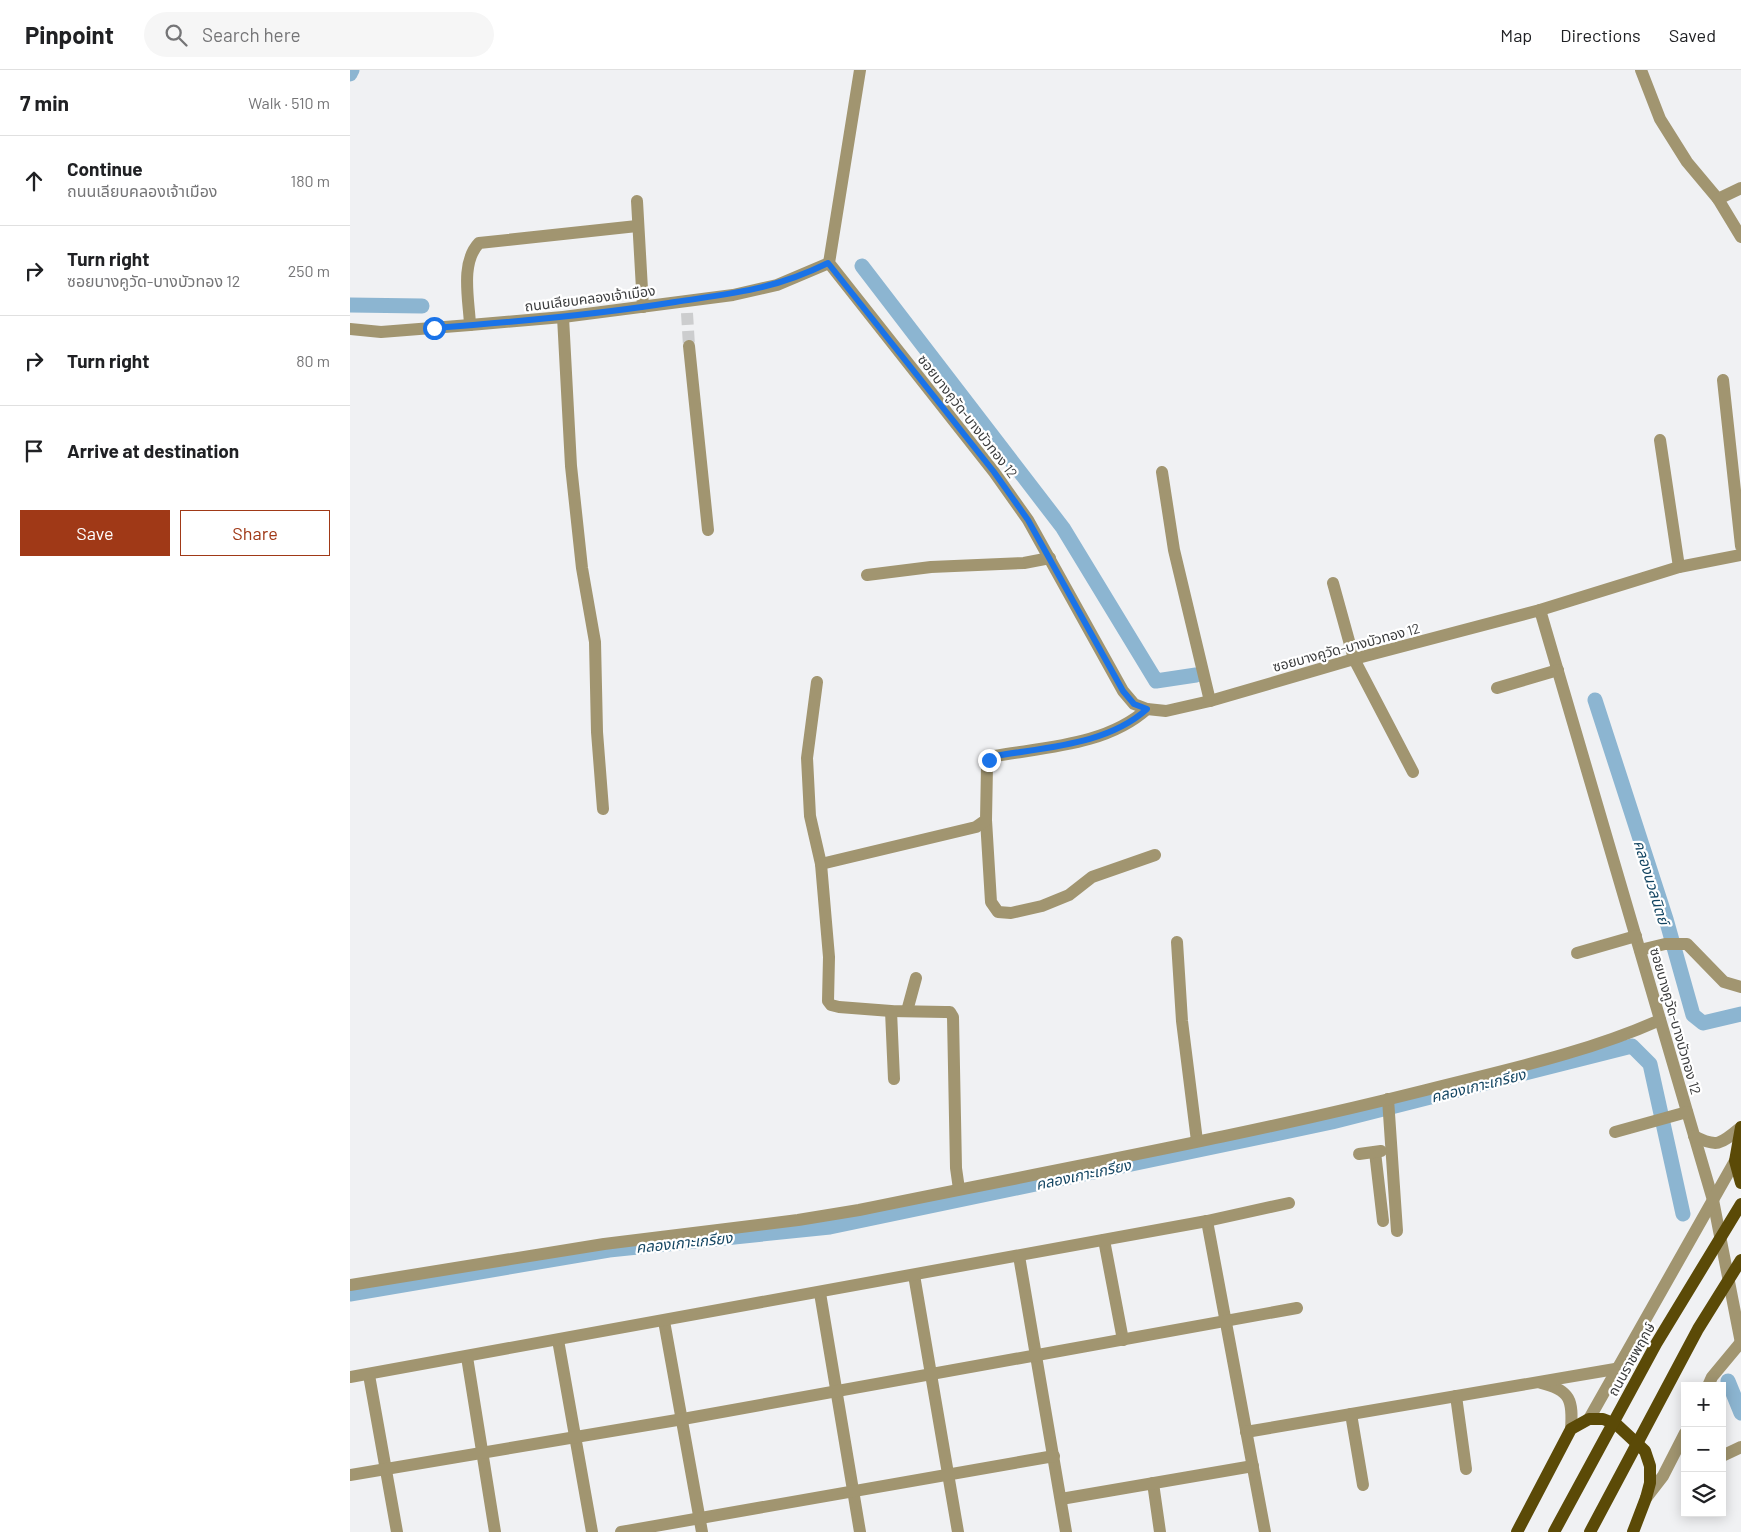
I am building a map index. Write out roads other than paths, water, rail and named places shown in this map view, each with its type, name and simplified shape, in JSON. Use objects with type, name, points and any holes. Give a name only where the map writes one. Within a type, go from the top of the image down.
[{"type":"main road","points":[[1741,1128],[1735,1161],[1741,1183]]},
{"type":"main road","name":"ถนนราชพฤกษ์","points":[[1554,1532],[1656,1344],[1741,1204]]},
{"type":"main road","points":[[1590,1532],[1698,1329],[1741,1260]]},
{"type":"main road","points":[[1516,1532],[1571,1430],[1589,1419],[1603,1419],[1616,1424],[1629,1434],[1645,1451],[1650,1466],[1646,1498],[1633,1532]]},
{"type":"street","points":[[828,263],[860,70]]},
{"type":"street","points":[[1641,70],[1660,120],[1686,162],[1718,199],[1741,237]]},
{"type":"street","points":[[1718,199],[1741,188]]},
{"type":"street","points":[[637,201],[643,307]]},
{"type":"street","points":[[470,326],[468,262],[472,250],[479,243],[637,226]]},
{"type":"street","name":"ถนนเลียบคลองเจ้าเมือง","points":[[350,329],[381,332],[470,326],[643,307],[687,307],[777,285],[828,263]]},
{"type":"street","name":"ซอยบางคูวัด-บางบัวทอง 12","points":[[828,263],[994,472],[1028,520],[1123,691],[1134,704],[1147,709],[1166,711],[1210,701],[1354,659],[1540,610],[1660,1020],[1682,1114],[1694,1136],[1713,1200],[1736,1291],[1741,1343]]},
{"type":"street","points":[[563,317],[571,466],[582,568],[596,642],[597,732],[603,809]]},
{"type":"street","points":[[690,346],[708,530]]},
{"type":"street","points":[[1723,380],[1741,546]]},
{"type":"street","points":[[1660,440],[1679,567]]},
{"type":"street","points":[[1162,472],[1174,550],[1210,701]]},
{"type":"street","points":[[1540,610],[1679,567],[1741,555]]},
{"type":"street","points":[[867,575],[931,567],[1024,563],[1050,558]]},
{"type":"street","points":[[1333,583],[1354,659],[1413,772]]},
{"type":"street","points":[[1497,688],[1558,670]]},
{"type":"street","points":[[817,682],[807,758],[810,816],[821,864],[829,957],[828,1002],[839,1007],[891,1011],[950,1012],[953,1017],[956,1168],[959,1189]]},
{"type":"street","points":[[1147,709],[1131,724],[1086,741],[995,756],[989,760],[987,766],[986,820],[991,902],[998,912],[1011,912],[1042,906],[1069,895],[1092,877],[1155,855]]},
{"type":"street","points":[[821,864],[976,827],[986,820]]},
{"type":"street","points":[[1577,953],[1636,936]]},
{"type":"street","points":[[1177,942],[1182,1021],[1197,1140]]},
{"type":"street","points":[[1640,950],[1665,944],[1683,944],[1692,947],[1724,982],[1741,987]]},
{"type":"street","points":[[907,1011],[916,978]]},
{"type":"street","points":[[891,1011],[894,1079]]},
{"type":"street","points":[[350,1285],[604,1244],[798,1220],[1197,1140],[1389,1106],[1571,1053],[1626,1035],[1660,1020]]},
{"type":"street","points":[[1389,1106],[1397,1231]]},
{"type":"street","points":[[1615,1132],[1682,1114]]},
{"type":"street","points":[[1694,1136],[1708,1143],[1717,1144],[1726,1140],[1741,1128]]},
{"type":"street","points":[[1359,1154],[1392,1150]]},
{"type":"street","points":[[1375,1152],[1383,1221]]},
{"type":"street","points":[[1589,1419],[1615,1368],[1735,1161]]},
{"type":"street","points":[[350,1378],[1207,1221],[1289,1203]]},
{"type":"street","points":[[1207,1221],[1265,1532]]},
{"type":"street","points":[[1104,1240],[1123,1340]]},
{"type":"street","points":[[1019,1256],[1066,1532]]},
{"type":"street","points":[[914,1275],[958,1532]]},
{"type":"street","points":[[820,1293],[860,1532]]},
{"type":"street","points":[[350,1475],[683,1419],[1297,1308]]},
{"type":"street","points":[[664,1321],[702,1532]]},
{"type":"street","points":[[558,1340],[592,1532]]},
{"type":"street","points":[[1710,1382],[1741,1343]]},
{"type":"street","points":[[467,1357],[495,1532]]},
{"type":"street","points":[[1246,1432],[1615,1368]]},
{"type":"street","points":[[369,1374],[397,1532]]},
{"type":"street","points":[[1535,1382],[1556,1387],[1567,1395],[1572,1408],[1571,1430]]},
{"type":"street","points":[[1456,1396],[1466,1469]]},
{"type":"street","points":[[1351,1414],[1363,1485]]},
{"type":"street","points":[[1646,1498],[1663,1476],[1681,1441]]},
{"type":"street","points":[[1726,1454],[1740,1448]]},
{"type":"street","points":[[621,1532],[1054,1456]]},
{"type":"street","points":[[1061,1499],[1253,1466]]},
{"type":"street","points":[[1153,1483],[1160,1532]]},
{"type":"waterway","points":[[350,74],[352,70]]},
{"type":"waterway","points":[[862,266],[1063,528],[1156,681],[1196,675]]},
{"type":"waterway","points":[[350,305],[422,306]]},
{"type":"waterway","name":"คลองนวลนิตย์","points":[[1595,700],[1666,919],[1693,1015],[1703,1023],[1741,1014]]},
{"type":"waterway","name":"คลองเกาะเกรียง","points":[[350,1294],[609,1250],[830,1227],[1332,1122],[1632,1046],[1650,1064],[1683,1214]]},
{"type":"waterway","name":"คลองเกาะเกรียง","points":[[1728,1381],[1741,1413]]},
{"type":"tunnel","points":[[687,313],[689,346]]}]
